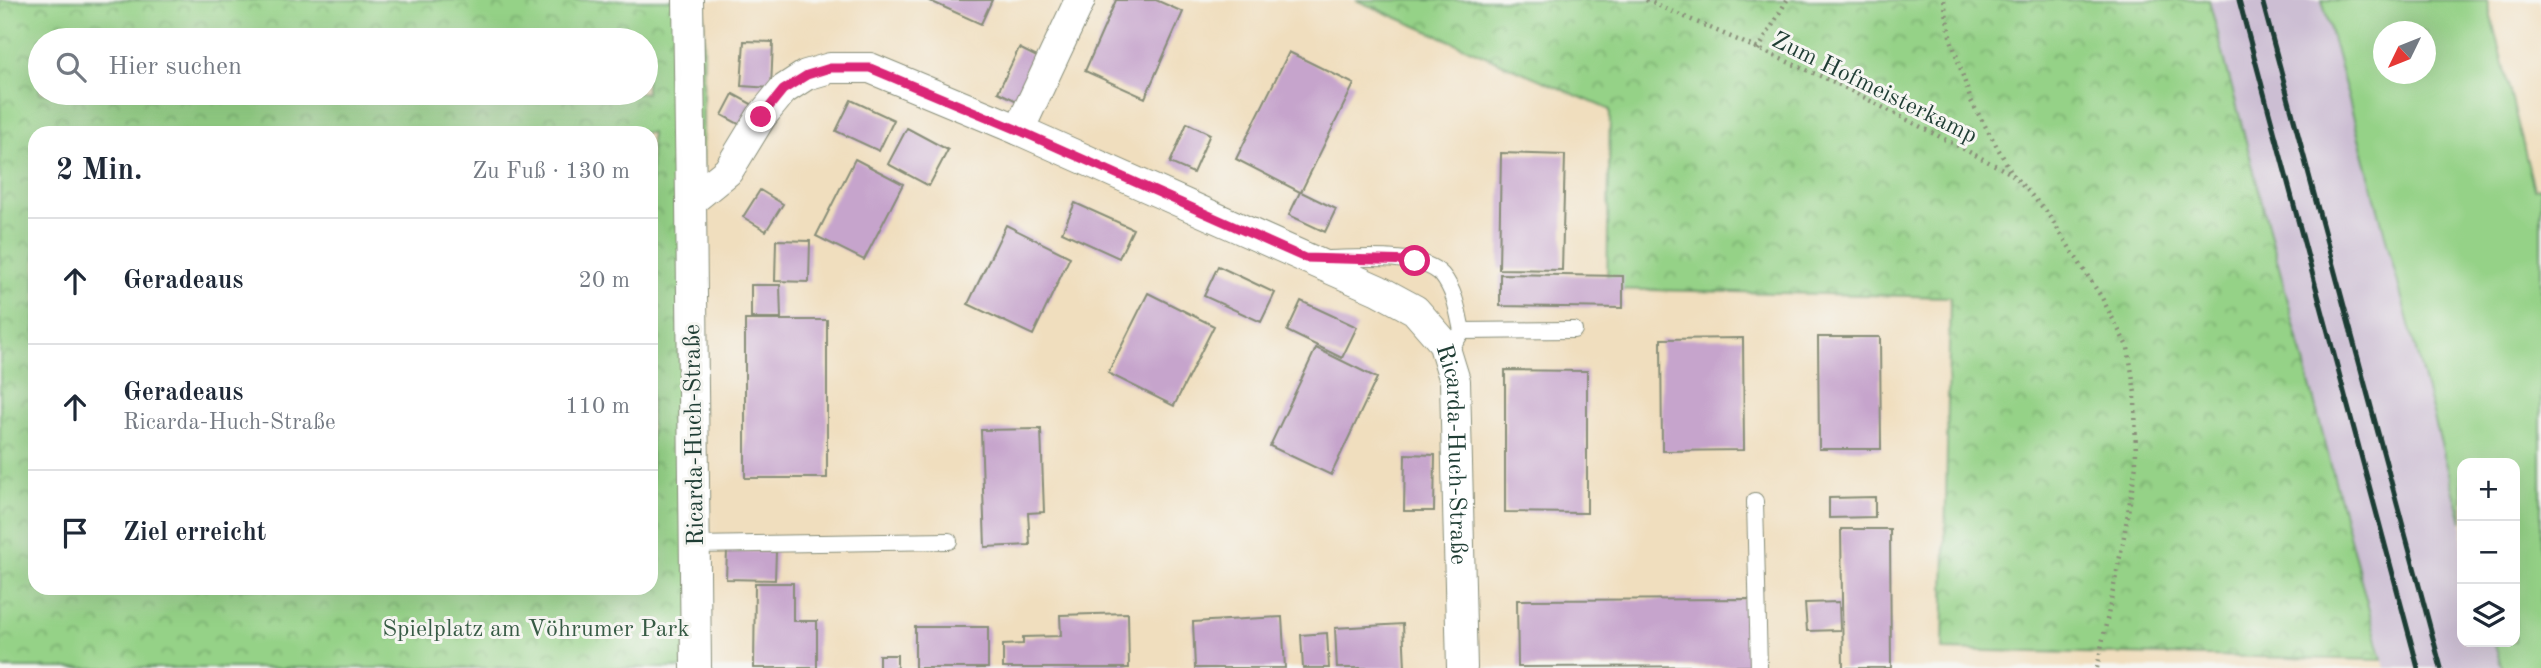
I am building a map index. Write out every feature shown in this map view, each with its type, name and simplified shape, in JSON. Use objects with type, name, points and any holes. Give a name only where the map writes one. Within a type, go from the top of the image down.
[{"type":"street","name":"Ricarda-Huch-Straße","points":[[688,0],[696,668]]},
{"type":"street","points":[[1018,130],[1080,0]]},
{"type":"street","name":"Ricarda-Huch-Straße","points":[[691,201],[728,171],[761,117],[783,90],[807,75],[830,68],[870,68],[1018,130],[1378,290],[1415,310],[1443,342],[1454,343],[1462,668]]},
{"type":"lane","points":[[1305,258],[1415,261],[1441,274],[1457,304],[1454,343],[1574,330]]},
{"type":"lane","points":[[1755,500],[1759,668]]},
{"type":"lane","points":[[694,545],[949,541]]},
{"type":"path","name":"Zum Hofmeisterkamp","points":[[1646,0],[1834,82],[2012,174]]},
{"type":"path","points":[[1758,50],[1787,0]]},
{"type":"path","name":"Zum Hofmeisterkamp","points":[[1944,0],[1950,36],[1971,101],[2012,174],[2046,211],[2102,298],[2129,348],[2135,393],[2136,465],[2097,668]]},
{"type":"shaded area","points":[[2209,0],[2322,0],[2457,503],[2457,647],[2496,647],[2502,668],[2385,668]]},
{"type":"green space","name":"Spielplatz am Vöhrumer Park","points":[[0,0],[704,0],[698,668],[0,668]]},
{"type":"green space","points":[[1356,0],[2209,0],[2382,660],[1943,650],[1950,297],[1607,289],[1610,110]]},
{"type":"green space","points":[[2322,0],[2487,0],[2534,189],[2541,188],[2541,668],[2502,668],[2496,647],[2520,647],[2520,458],[2457,458],[2457,503]]},
{"type":"building","points":[[928,0],[992,0],[981,24]]},
{"type":"building","points":[[1116,0],[1156,0],[1183,12],[1145,98],[1085,71]]},
{"type":"building","points":[[744,41],[773,42],[771,88],[741,86]]},
{"type":"building","points":[[1019,48],[1043,60],[1021,103],[998,92]]},
{"type":"building","points":[[1289,52],[1354,84],[1301,192],[1336,209],[1325,232],[1289,215],[1300,192],[1236,159]]},
{"type":"building","points":[[733,94],[755,106],[744,127],[722,115]]},
{"type":"building","points":[[851,100],[894,120],[879,151],[836,131]]},
{"type":"building","points":[[1187,123],[1210,134],[1193,173],[1170,163]]},
{"type":"building","points":[[907,128],[948,150],[929,186],[888,164]]},
{"type":"building","points":[[1501,153],[1565,155],[1562,270],[1499,269]]},
{"type":"building","points":[[855,159],[903,184],[864,260],[816,236]]},
{"type":"building","points":[[760,190],[783,204],[766,231],[743,217]]},
{"type":"building","points":[[1075,203],[1133,229],[1119,258],[1062,232]]},
{"type":"building","points":[[1006,225],[1070,257],[1033,335],[968,304]]},
{"type":"building","points":[[776,240],[810,241],[809,282],[775,281]]},
{"type":"building","points":[[1218,266],[1275,293],[1261,322],[1204,296]]},
{"type":"building","points":[[1500,274],[1623,276],[1623,308],[1500,306]]},
{"type":"building","points":[[751,285],[780,285],[781,318],[751,318]]},
{"type":"building","points":[[1148,293],[1214,326],[1174,406],[1108,373]]},
{"type":"building","points":[[1301,301],[1357,327],[1342,358],[1287,331]]},
{"type":"building","points":[[745,320],[827,320],[827,478],[745,478]]},
{"type":"building","points":[[1818,337],[1880,337],[1881,449],[1819,449]]},
{"type":"building","points":[[1743,338],[1744,450],[1662,451],[1661,339]]},
{"type":"building","points":[[1316,348],[1377,378],[1331,475],[1270,446]]},
{"type":"building","points":[[1505,370],[1587,371],[1587,513],[1505,512]]},
{"type":"building","points":[[1041,429],[1044,512],[1028,513],[1030,545],[985,547],[981,430]]},
{"type":"building","points":[[1405,454],[1435,455],[1434,511],[1404,511]]},
{"type":"building","points":[[1875,497],[1875,517],[1829,518],[1829,498]]},
{"type":"building","points":[[1841,529],[1890,529],[1891,668],[1843,668]]},
{"type":"building","points":[[727,550],[776,552],[775,580],[726,579]]},
{"type":"building","points":[[755,583],[793,583],[793,621],[817,621],[817,668],[754,668]]},
{"type":"building","points":[[1752,599],[1753,666],[1518,667],[1517,600]]},
{"type":"building","points":[[1839,602],[1840,630],[1807,631],[1805,603]]},
{"type":"building","points":[[1128,613],[1129,668],[1003,668],[1003,645],[1023,644],[1023,637],[1061,636],[1060,615]]},
{"type":"building","points":[[1282,617],[1285,668],[1195,668],[1193,622]]},
{"type":"building","points":[[1403,624],[1405,668],[1337,668],[1335,628]]},
{"type":"building","points":[[915,627],[988,627],[988,668],[915,668]]},
{"type":"building","points":[[1327,633],[1329,668],[1303,668],[1301,635]]},
{"type":"building","points":[[879,655],[897,655],[897,668],[879,668]]},
{"type":"railway","points":[[2239,0],[2418,668]]},
{"type":"railway","points":[[2262,0],[2441,668]]},
{"type":"route","points":[[761,117],[783,90],[807,75],[830,68],[870,68],[1018,130],[1305,258],[1415,261]]}]
